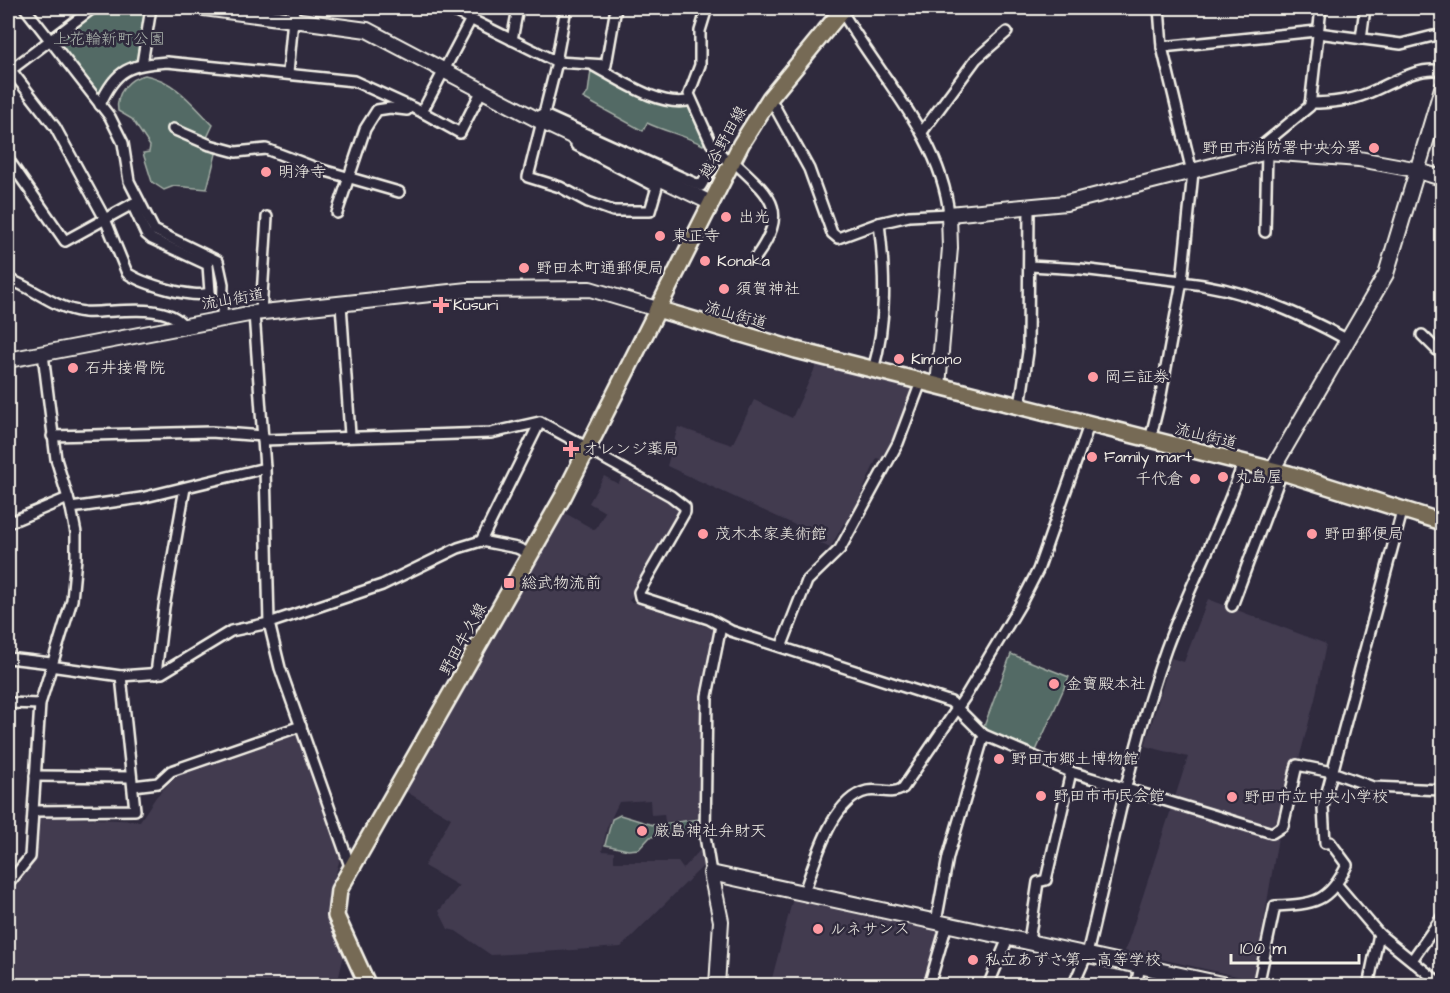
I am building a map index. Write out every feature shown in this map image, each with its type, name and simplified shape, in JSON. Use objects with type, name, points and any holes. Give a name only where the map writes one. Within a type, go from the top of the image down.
[{"type":"main road","name":"越谷野田線","points":[[657,309],[731,162],[770,98],[842,8]]},
{"type":"main road","name":"流山街道","points":[[657,309],[719,329],[1277,471],[1441,518]]},
{"type":"main road","name":"野田牛久線","points":[[368,986],[336,916],[339,890],[531,554],[657,309]]},
{"type":"street","points":[[25,8],[50,40],[100,105],[123,143],[129,181],[146,234],[208,265],[210,292],[208,294],[202,296],[176,291],[127,273],[105,219],[55,126],[9,71],[50,40],[93,8]]},
{"type":"street","points":[[142,64],[151,8]]},
{"type":"street","points":[[204,8],[293,14],[367,30],[541,120],[711,202]]},
{"type":"street","points":[[448,8],[556,62],[592,65],[606,65],[616,8]]},
{"type":"street","points":[[512,40],[518,8]]},
{"type":"street","points":[[541,120],[657,187],[650,211],[613,211],[588,202],[560,187],[528,177],[541,120],[556,62],[567,8]]},
{"type":"street","points":[[707,8],[700,31],[701,62],[690,87],[691,100],[711,143],[770,199],[776,218],[770,239],[756,257]]},
{"type":"street","points":[[842,8],[922,132],[943,180],[950,214],[949,257],[938,386]]},
{"type":"street","points":[[1150,440],[1161,395],[1182,282],[1192,172],[1162,47],[1159,8]]},
{"type":"street","points":[[1310,103],[1321,8]]},
{"type":"street","points":[[1361,39],[1365,8]]},
{"type":"street","points":[[288,74],[293,14]]},
{"type":"street","points":[[419,110],[471,19]]},
{"type":"street","points":[[1162,47],[1318,32],[1401,44],[1433,36],[1443,36]]},
{"type":"street","points":[[922,132],[976,59],[1006,33]]},
{"type":"street","points":[[100,105],[112,80],[123,72],[142,64],[167,62],[354,81],[419,110],[460,133],[483,90]]},
{"type":"street","points":[[592,65],[658,99],[683,103],[691,100]]},
{"type":"street","points":[[1252,154],[1310,103],[1347,100],[1420,72],[1443,70]]},
{"type":"street","points":[[1232,606],[1277,471],[1390,263],[1443,88]]},
{"type":"street","points":[[770,98],[809,170],[832,233],[838,238],[879,223],[909,216],[1066,203],[1267,152],[1359,159],[1418,170],[1443,178]]},
{"type":"street","points":[[337,213],[365,129],[377,110],[390,108],[419,110]]},
{"type":"street","points":[[541,120],[701,186],[714,164]]},
{"type":"street","points":[[173,129],[210,145],[236,152],[266,148],[399,192]]},
{"type":"street","points":[[1265,232],[1267,152]]},
{"type":"street","points":[[8,159],[66,241],[135,203]]},
{"type":"street","points":[[135,203],[158,234],[218,261],[223,284],[222,318]]},
{"type":"street","points":[[1020,406],[1028,352],[1029,205]]},
{"type":"street","points":[[267,218],[258,313],[269,623],[280,668],[351,869]]},
{"type":"street","points":[[873,370],[880,347],[885,268],[879,223]]},
{"type":"street","points":[[1030,266],[1081,269],[1205,285],[1271,302],[1348,340]]},
{"type":"street","points":[[8,279],[64,308],[103,313],[142,310],[175,318],[183,325]]},
{"type":"street","name":"流山街道","points":[[8,360],[222,318],[468,290],[568,288],[606,292],[657,309]]},
{"type":"street","points":[[341,304],[350,435]]},
{"type":"street","points":[[1422,335],[1443,355]]},
{"type":"street","points":[[8,884],[30,857],[40,704],[72,600],[76,533],[56,459],[43,354]]},
{"type":"street","points":[[782,645],[807,581],[840,549],[897,443],[921,382]]},
{"type":"street","points":[[481,541],[540,422]]},
{"type":"street","points":[[52,436],[211,432],[263,438],[491,433],[540,422],[671,496],[685,507],[685,512],[639,592],[640,597],[951,702],[984,735],[1071,772],[1272,833],[1283,826],[1296,765],[1332,772],[1372,786],[1443,790]]},
{"type":"street","points":[[804,892],[829,826],[854,796],[867,791],[889,792],[903,788],[956,709],[1020,605],[1038,570],[1089,424]]},
{"type":"street","points":[[1073,986],[1087,954],[1147,708],[1166,649],[1229,505],[1242,463]]},
{"type":"street","points":[[71,508],[141,498],[265,468]]},
{"type":"street","points":[[156,674],[164,607],[185,488]]},
{"type":"street","points":[[8,523],[68,498]]},
{"type":"street","points":[[1258,986],[1275,906],[1316,901],[1338,886],[1347,866],[1330,842],[1325,843],[1323,807],[1403,508]]},
{"type":"street","points":[[8,658],[121,676],[156,674],[195,654],[221,635],[269,623],[382,585],[458,548],[481,541],[517,548],[531,554]]},
{"type":"street","points":[[716,985],[721,921],[705,836],[707,696],[721,626]]},
{"type":"street","points":[[34,811],[135,810],[121,676]]},
{"type":"street","points":[[8,703],[40,704]]},
{"type":"street","points":[[35,776],[158,783],[171,771],[300,726]]},
{"type":"street","points":[[929,986],[941,923],[948,857],[984,735]]},
{"type":"street","points":[[1029,941],[1038,882],[1046,880],[1071,772]]},
{"type":"street","points":[[711,873],[1231,986]]},
{"type":"street","points":[[1338,886],[1379,934],[1443,985]]},
{"type":"street","points":[[1412,960],[1443,917]]},
{"type":"street","points":[[1368,986],[1379,934]]},
{"type":"street","points":[[988,986],[1009,936]]},
{"type":"street","points":[[1136,986],[1140,966]]},
{"type":"shaded area","points":[[817,364],[910,388],[912,394],[893,440],[882,460],[877,458],[850,519],[844,523],[830,548],[804,535],[806,530],[667,466],[678,427],[732,445],[754,400],[792,418]]},
{"type":"shaded area","points":[[623,475],[677,506],[679,510],[629,601],[714,629],[701,700],[699,818],[665,822],[664,814],[651,815],[650,800],[619,802],[607,827],[602,851],[614,852],[614,862],[678,862],[683,869],[701,849],[703,866],[621,947],[491,955],[456,931],[448,929],[439,911],[459,886],[424,866],[451,818],[405,791],[563,512],[595,530],[605,512],[589,503],[604,476],[618,484]]},
{"type":"shaded area","name":"野田市立中央小学校","points":[[1208,599],[1326,644],[1315,699],[1278,837],[1254,980],[1125,951],[1188,757],[1145,746],[1171,658],[1184,662]]},
{"type":"shaded area","points":[[294,731],[297,732],[340,858],[328,903],[331,921],[345,950],[337,985],[8,986],[8,892],[32,861],[36,816],[140,821],[156,797],[176,776],[208,759]]},
{"type":"shaded area","points":[[793,898],[938,929],[941,934],[924,985],[770,986]]},
{"type":"green space","name":"上花輪新町公園","points":[[100,8],[147,8],[139,58],[109,77],[101,96],[97,96],[57,43],[58,38]]},
{"type":"green space","points":[[591,70],[690,106],[705,141],[703,145],[647,123],[643,131],[583,98],[588,93]]},
{"type":"green space","points":[[145,75],[166,82],[175,88],[213,125],[204,144],[217,150],[207,189],[174,186],[164,190],[152,182],[143,153],[149,152],[150,146],[132,119],[118,111],[119,98],[124,87],[134,79]]},
{"type":"green space","points":[[1011,654],[1069,677],[1035,753],[983,729]]},
{"type":"green space","points":[[620,815],[653,825],[699,819],[700,831],[650,837],[639,849],[628,850],[605,845],[612,819]]},
{"type":"place","name":"野田市消防署中央分署","points":[[1374,148]]},
{"type":"place","name":"明浄寺","points":[[266,172]]},
{"type":"place","name":"出光","points":[[726,217]]},
{"type":"place","name":"東正寺","points":[[660,236]]},
{"type":"place","name":"Konaka","points":[[705,261]]},
{"type":"place","name":"野田本町通郵便局","points":[[524,268]]},
{"type":"place","name":"須賀神社","points":[[724,289]]},
{"type":"place","name":"Kusuri","points":[[441,305]]},
{"type":"place","name":"Kimono","points":[[899,359]]},
{"type":"place","name":"石井接骨院","points":[[73,368]]},
{"type":"place","name":"岡三証券","points":[[1093,377]]},
{"type":"place","name":"オレンジ薬局","points":[[571,449]]},
{"type":"place","name":"Family mart","points":[[1092,457]]},
{"type":"place","name":"丸島屋","points":[[1223,477]]},
{"type":"place","name":"千代倉","points":[[1195,479]]},
{"type":"place","name":"茂木本家美術館","points":[[703,534]]},
{"type":"place","name":"野田郵便局","points":[[1312,534]]},
{"type":"place","name":"総武物流前","points":[[509,583]]},
{"type":"place","name":"金寶殿本社","points":[[1054,684]]},
{"type":"place","name":"野田市郷土博物館","points":[[999,759]]},
{"type":"place","name":"野田市市民会館","points":[[1041,796]]},
{"type":"place","name":"野田市立中央小学校","points":[[1232,797]]},
{"type":"place","name":"厳島神社弁財天","points":[[642,831]]},
{"type":"place","name":"ルネサンス","points":[[818,929]]},
{"type":"place","name":"私立あずさ第一高等学校","points":[[973,960]]}]
